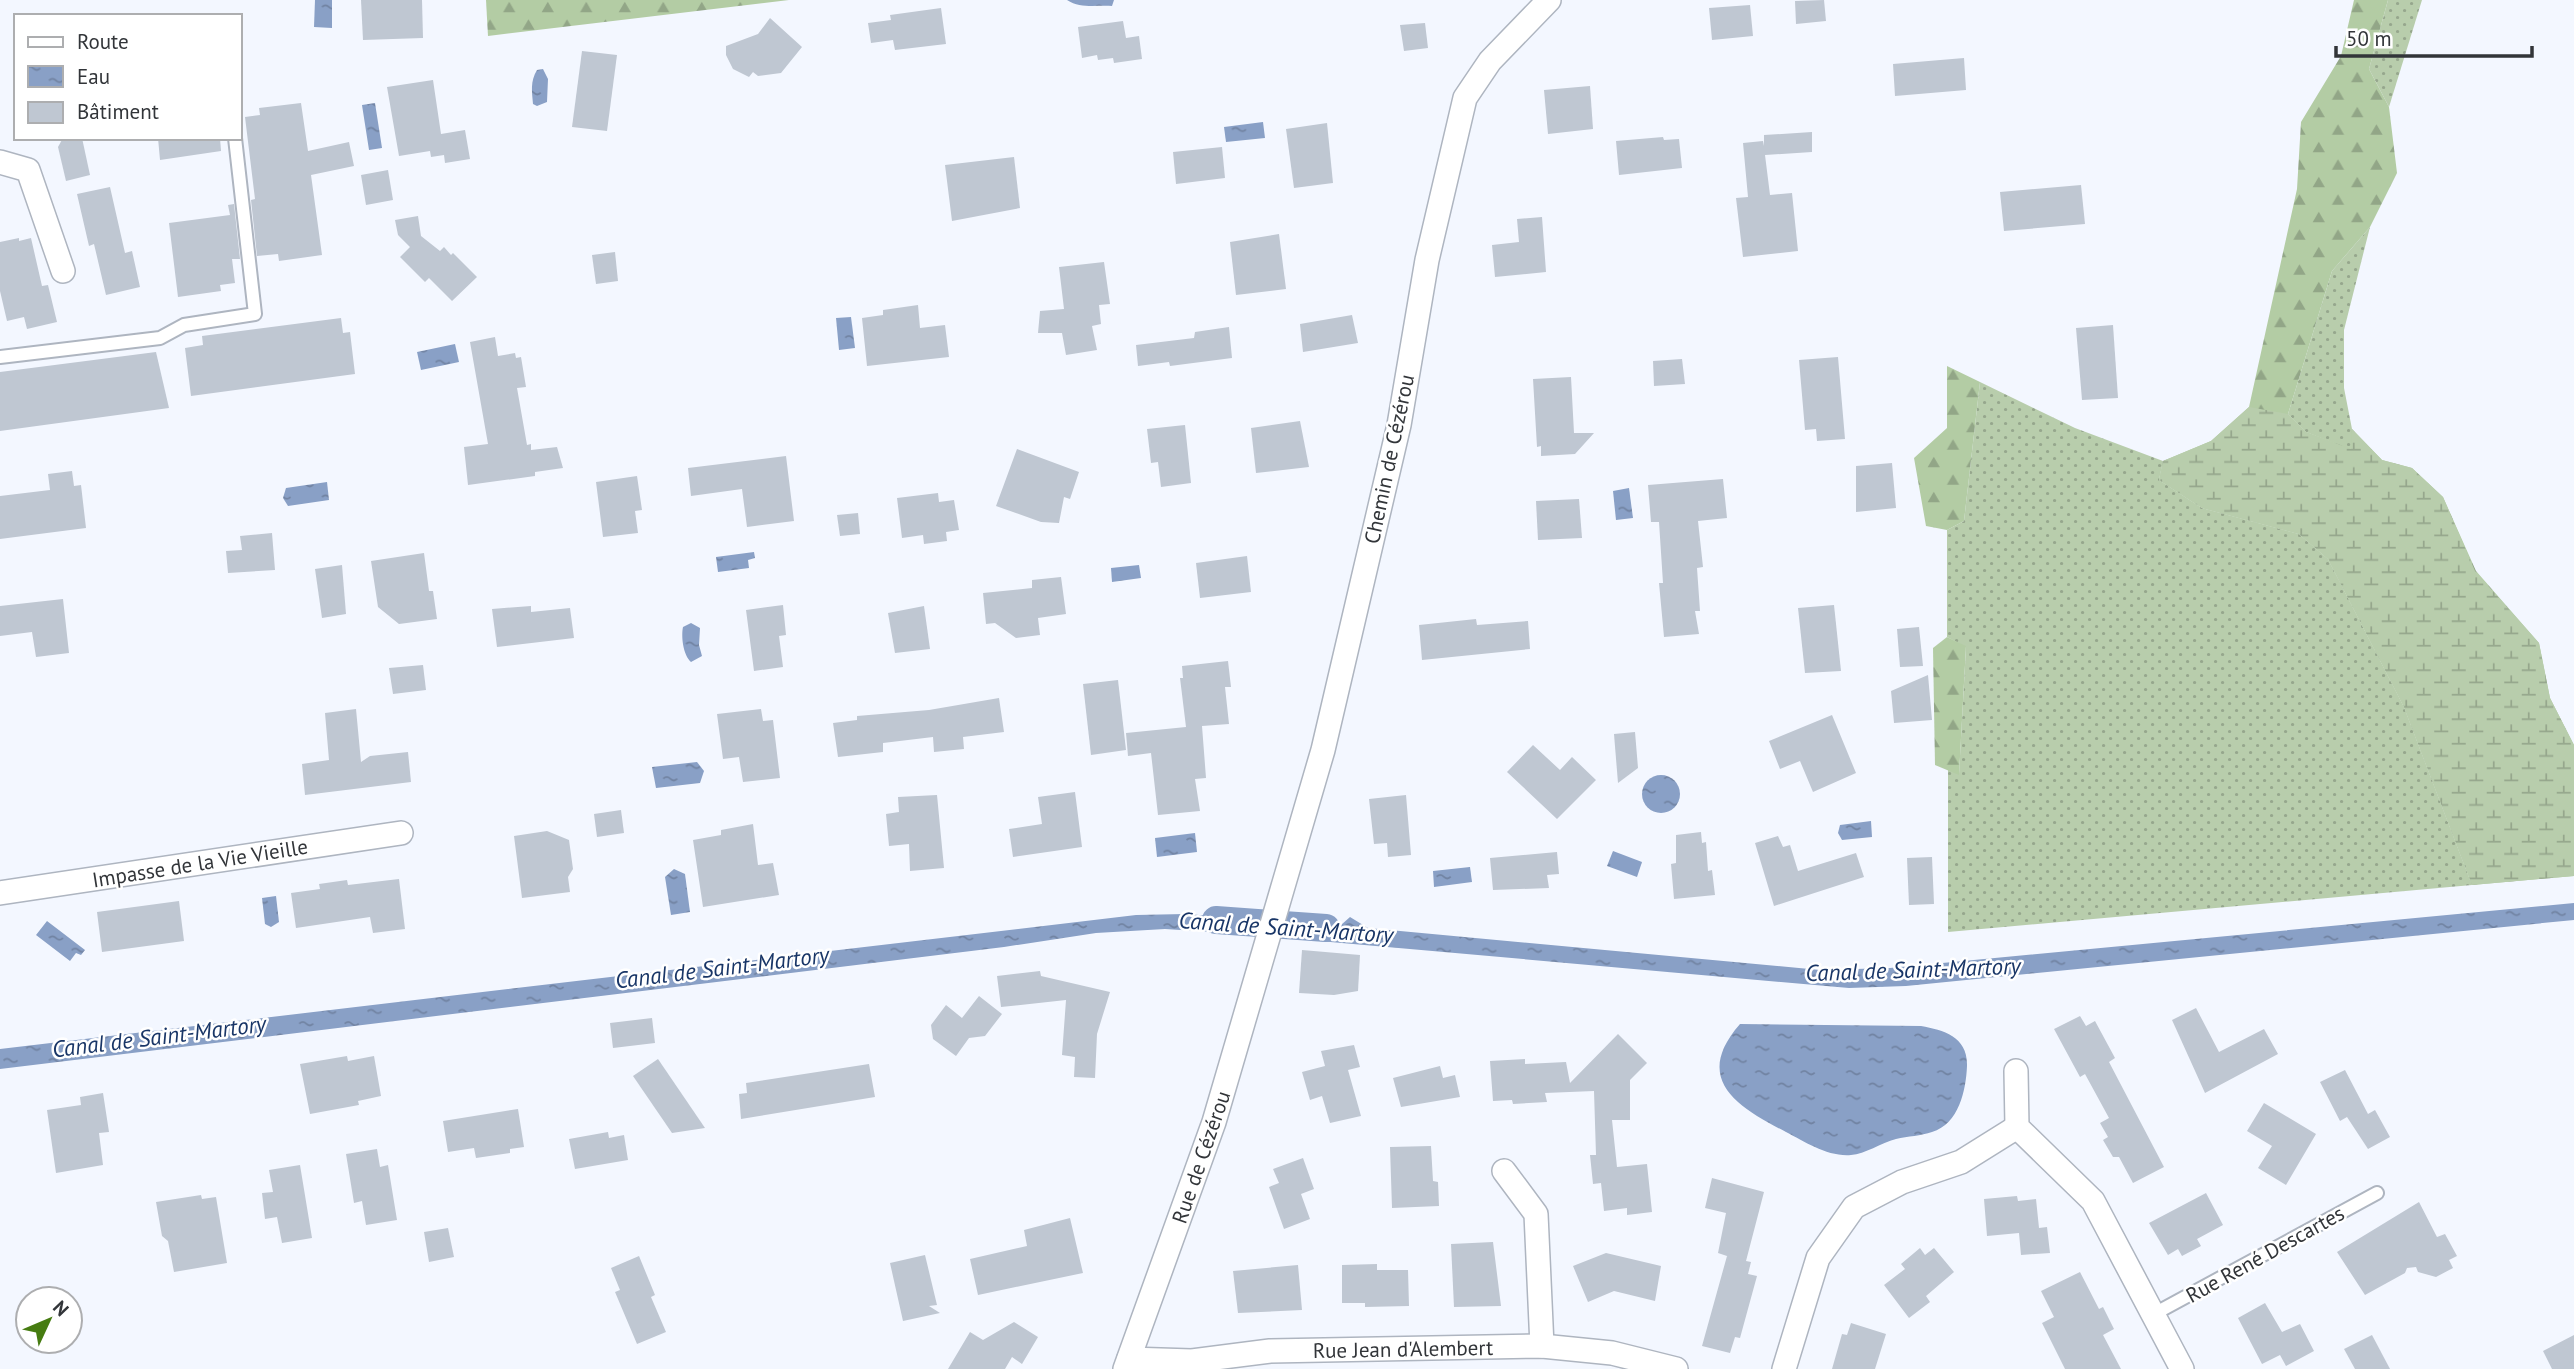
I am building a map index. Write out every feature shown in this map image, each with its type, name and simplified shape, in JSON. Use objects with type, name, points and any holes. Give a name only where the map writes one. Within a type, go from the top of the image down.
[{"type":"street","name":"Chemin de Cézérou","points":[[1267,941],[1331,718],[1399,425],[1427,260],[1465,98],[1490,61],[1549,0]]},
{"type":"street","points":[[0,162],[28,170],[63,271]]},
{"type":"street","name":"Impasse de la Vie Vieille","points":[[0,893],[401,833]]},
{"type":"street","name":"Rue de Cézérou","points":[[1127,1364],[1210,1135],[1267,941]]},
{"type":"street","points":[[2016,1071],[2017,1127],[2094,1201],[2182,1369]]},
{"type":"street","points":[[1784,1369],[1818,1258],[1854,1207],[1902,1182],[1961,1162],[2017,1127]]},
{"type":"street","points":[[1504,1171],[1536,1214],[1542,1346]]},
{"type":"street","name":"Rue Jean d'Alembert","points":[[1127,1364],[1192,1361],[1270,1351],[1363,1359],[1542,1346],[1612,1353],[1676,1369]]},
{"type":"lane","points":[[0,357],[160,338],[184,325],[254,314],[234,140]]},
{"type":"lane","name":"Rue René Descartes","points":[[2154,1314],[2377,1193]]},
{"type":"green space","points":[[486,0],[789,0],[488,36]]},
{"type":"green space","points":[[2354,0],[2388,0],[2369,69],[2389,107],[2397,173],[2370,227],[2332,271],[2288,414],[2306,432],[2351,449],[2352,429],[2382,460],[2412,468],[2443,497],[2476,571],[2539,643],[2550,698],[2574,745],[2574,876],[2472,885],[2404,707],[2328,559],[2299,534],[2202,508],[2159,480],[2163,461],[2211,441],[2249,407],[2297,189],[2301,122],[2341,56]]},
{"type":"green space","points":[[2388,0],[2422,0],[2389,107],[2369,69]]},
{"type":"green space","points":[[2370,227],[2344,330],[2344,388],[2352,429],[2352,450],[2306,432],[2288,414],[2332,271]]},
{"type":"green space","points":[[1947,366],[1980,382],[1964,521],[1947,530],[1926,526],[1914,458],[1947,428]]},
{"type":"green space","points":[[1980,382],[2075,428],[2163,461],[2159,480],[2202,508],[2299,534],[2328,559],[2404,707],[2472,885],[1948,932],[1948,768],[1959,774],[1966,647],[1947,637],[1947,530],[1964,521]]},
{"type":"green space","points":[[2249,407],[2288,414],[2306,432],[2351,449],[2352,429],[2382,460],[2412,468],[2443,497],[2475,571],[2539,643],[2550,698],[2574,745],[2574,876],[2472,885],[2404,707],[2328,559],[2299,534],[2202,508],[2159,480],[2163,461],[2211,441]]},
{"type":"green space","points":[[1947,637],[1966,646],[1959,775],[1935,765],[1933,648]]},
{"type":"water","points":[[315,0],[332,0],[332,28],[314,27]]},
{"type":"water","points":[[1067,0],[1114,0],[1112,6],[1094,6],[1078,5]]},
{"type":"water","points":[[543,69],[548,79],[547,102],[537,106],[533,104],[532,83],[537,70]]},
{"type":"water","points":[[375,103],[382,148],[369,150],[362,105]]},
{"type":"water","points":[[1263,122],[1265,138],[1226,142],[1224,127]]},
{"type":"water","points":[[851,317],[855,348],[839,350],[836,318]]},
{"type":"water","points":[[455,344],[459,362],[421,370],[417,352]]},
{"type":"water","points":[[327,482],[329,500],[288,506],[283,498],[286,488]]},
{"type":"water","points":[[1629,488],[1633,518],[1616,520],[1613,491]]},
{"type":"water","points":[[754,552],[755,558],[748,560],[749,568],[718,572],[716,557]]},
{"type":"water","points":[[1139,565],[1141,578],[1112,582],[1111,568]]},
{"type":"water","points":[[691,623],[700,628],[699,645],[702,656],[691,662],[684,650],[682,635],[683,627]]},
{"type":"water","points":[[697,762],[704,771],[700,783],[656,788],[652,767]]},
{"type":"water","points":[[1661,775],[1675,780],[1680,794],[1675,808],[1661,813],[1647,808],[1642,794],[1647,780]]},
{"type":"water","points":[[1871,821],[1872,837],[1842,840],[1838,833],[1840,825]]},
{"type":"water","points":[[1195,833],[1197,852],[1157,857],[1155,838]]},
{"type":"water","points":[[1613,851],[1642,862],[1637,877],[1607,866]]},
{"type":"water","points":[[1470,867],[1472,882],[1434,887],[1433,871]]},
{"type":"water","points":[[674,869],[685,874],[690,912],[671,915],[665,877]]},
{"type":"water","points":[[276,896],[279,922],[271,927],[265,924],[262,898]]},
{"type":"water","points":[[2574,903],[2574,920],[1906,986],[1849,988],[1285,938],[1291,917],[1341,925],[1350,917],[1368,928],[1820,970],[1890,968]]},
{"type":"water","points":[[1185,914],[1255,919],[1250,930],[1243,934],[1165,929],[1096,933],[1004,947],[0,1069],[0,1049],[1136,915]]},
{"type":"water","points":[[47,921],[85,950],[81,955],[76,953],[70,961],[36,935]]},
{"type":"water","points":[[1740,1024],[1921,1026],[1938,1030],[1953,1037],[1963,1048],[1967,1066],[1963,1095],[1955,1114],[1941,1128],[1896,1139],[1856,1154],[1834,1154],[1801,1140],[1751,1112],[1727,1089],[1721,1076],[1720,1061],[1726,1043]]},
{"type":"building","points":[[361,0],[422,0],[423,38],[363,40]]},
{"type":"building","points":[[1824,0],[1826,21],[1796,24],[1795,1]]},
{"type":"building","points":[[1750,5],[1753,36],[1712,40],[1709,8]]},
{"type":"building","points":[[941,8],[946,44],[895,50],[893,40],[871,43],[868,23],[891,20],[890,15]]},
{"type":"building","points":[[770,18],[802,47],[781,73],[758,76],[753,72],[749,77],[733,69],[726,55],[726,46],[758,34]]},
{"type":"building","points":[[1123,21],[1126,38],[1139,36],[1142,59],[1114,63],[1113,58],[1098,60],[1097,55],[1082,58],[1078,27]]},
{"type":"building","points":[[1425,23],[1428,48],[1404,51],[1400,25]]},
{"type":"building","points":[[582,51],[617,55],[607,131],[572,127]]},
{"type":"building","points":[[1964,58],[1966,90],[1895,96],[1893,64]]},
{"type":"building","points":[[433,80],[441,134],[465,130],[470,159],[445,163],[444,155],[431,157],[430,151],[399,156],[387,87]]},
{"type":"building","points":[[1590,86],[1593,129],[1548,134],[1544,90]]},
{"type":"building","points":[[301,103],[308,151],[349,142],[354,166],[311,175],[322,255],[279,261],[278,254],[257,256],[251,200],[255,199],[245,117],[260,115],[259,108]]},
{"type":"building","points":[[1327,123],[1333,183],[1294,188],[1286,129]]},
{"type":"building","points":[[1812,132],[1812,152],[1765,155],[1770,195],[1792,193],[1798,251],[1743,257],[1736,198],[1748,197],[1743,143],[1763,141],[1764,146],[1764,135]]},
{"type":"building","points":[[1663,137],[1664,140],[1679,139],[1682,168],[1619,175],[1616,141]]},
{"type":"building","points":[[62,140],[82,140],[90,175],[66,181],[58,147]]},
{"type":"building","points":[[158,140],[220,140],[221,151],[160,160]]},
{"type":"building","points":[[1222,147],[1225,178],[1176,184],[1173,152]]},
{"type":"building","points":[[1014,157],[1020,208],[952,221],[945,165]]},
{"type":"building","points":[[388,170],[393,200],[366,205],[361,175]]},
{"type":"building","points":[[2081,185],[2085,224],[2004,231],[2000,192]]},
{"type":"building","points":[[110,187],[125,253],[132,251],[140,287],[106,295],[94,244],[89,246],[77,194]]},
{"type":"building","points":[[234,204],[240,259],[232,259],[235,283],[220,285],[221,291],[178,297],[169,223],[230,215],[228,205]]},
{"type":"building","points":[[418,216],[421,236],[440,251],[444,247],[451,255],[453,253],[477,277],[452,301],[429,278],[425,282],[400,257],[410,247],[398,235],[395,220]]},
{"type":"building","points":[[1542,217],[1546,272],[1495,277],[1492,245],[1519,242],[1517,219]]},
{"type":"building","points":[[1279,234],[1286,289],[1236,295],[1230,242]]},
{"type":"building","points":[[19,238],[19,241],[31,238],[42,286],[48,285],[57,322],[27,329],[24,317],[7,321],[0,291],[0,242]]},
{"type":"building","points":[[615,252],[618,281],[596,284],[592,255]]},
{"type":"building","points":[[1104,262],[1110,304],[1099,305],[1101,324],[1092,326],[1097,350],[1066,355],[1062,333],[1038,333],[1040,311],[1064,309],[1059,267]]},
{"type":"building","points":[[918,305],[920,328],[945,325],[949,357],[867,366],[862,318],[883,315],[883,310]]},
{"type":"building","points":[[1352,315],[1358,343],[1303,352],[1300,324]]},
{"type":"building","points":[[341,318],[343,333],[350,332],[355,374],[191,396],[185,348],[203,345],[202,336]]},
{"type":"building","points":[[2113,325],[2118,398],[2082,400],[2076,328]]},
{"type":"building","points":[[1229,327],[1232,358],[1170,366],[1169,362],[1138,366],[1136,345],[1194,338],[1195,332]]},
{"type":"building","points":[[495,337],[498,356],[515,353],[516,358],[521,357],[526,387],[517,388],[527,445],[531,444],[531,450],[557,447],[563,468],[535,472],[535,476],[468,485],[464,447],[488,444],[470,342]]},
{"type":"building","points":[[156,352],[169,408],[0,431],[0,372]]},
{"type":"building","points":[[1838,357],[1845,439],[1817,441],[1816,429],[1805,430],[1799,360]]},
{"type":"building","points":[[1682,359],[1685,384],[1654,386],[1653,361]]},
{"type":"building","points":[[1571,377],[1574,433],[1594,433],[1575,454],[1541,456],[1541,446],[1537,447],[1533,379]]},
{"type":"building","points":[[1300,421],[1309,467],[1256,473],[1251,428]]},
{"type":"building","points":[[1185,425],[1191,483],[1161,487],[1158,462],[1151,463],[1147,429]]},
{"type":"building","points":[[1017,449],[1079,472],[1070,499],[1064,497],[1059,523],[1041,522],[996,506]]},
{"type":"building","points":[[786,456],[794,521],[747,527],[742,489],[691,496],[688,468]]},
{"type":"building","points":[[1892,463],[1896,508],[1856,512],[1856,466]]},
{"type":"building","points":[[72,471],[74,486],[81,485],[86,528],[0,539],[0,496],[50,490],[48,474]]},
{"type":"building","points":[[637,476],[642,510],[635,511],[638,533],[603,537],[596,482]]},
{"type":"building","points":[[1723,479],[1727,518],[1698,521],[1703,567],[1697,568],[1700,611],[1695,611],[1699,634],[1664,637],[1659,583],[1663,583],[1659,522],[1651,522],[1648,485]]},
{"type":"building","points":[[938,493],[939,502],[954,500],[959,530],[946,532],[947,541],[924,544],[923,535],[902,538],[897,498]]},
{"type":"building","points":[[1579,499],[1582,538],[1538,540],[1536,501]]},
{"type":"building","points":[[858,513],[860,534],[840,536],[837,515]]},
{"type":"building","points":[[272,533],[275,570],[228,573],[226,551],[242,550],[240,536]]},
{"type":"building","points":[[424,553],[429,591],[433,591],[437,619],[399,624],[378,607],[371,561]]},
{"type":"building","points":[[1247,556],[1251,592],[1200,598],[1196,563]]},
{"type":"building","points":[[342,565],[346,614],[322,618],[315,569]]},
{"type":"building","points":[[1061,577],[1066,614],[1038,618],[1040,635],[1016,638],[995,623],[986,624],[983,593],[1032,588],[1032,580]]},
{"type":"building","points":[[63,599],[69,653],[36,657],[32,632],[0,636],[0,606]]},
{"type":"building","points":[[783,605],[786,635],[779,636],[783,667],[754,671],[746,610]]},
{"type":"building","points":[[1834,605],[1841,671],[1805,673],[1798,608]]},
{"type":"building","points":[[531,606],[531,612],[570,608],[574,638],[497,647],[492,609]]},
{"type":"building","points":[[924,606],[930,649],[895,653],[888,613]]},
{"type":"building","points":[[1476,619],[1477,625],[1528,621],[1530,649],[1422,660],[1419,625]]},
{"type":"building","points":[[1919,627],[1923,666],[1900,667],[1897,629]]},
{"type":"building","points":[[1228,661],[1231,687],[1225,687],[1229,724],[1202,726],[1206,778],[1195,779],[1200,811],[1158,815],[1151,753],[1128,756],[1126,733],[1186,727],[1180,678],[1183,678],[1182,666]]},
{"type":"building","points":[[423,665],[426,690],[393,694],[389,668]]},
{"type":"building","points":[[1928,675],[1932,720],[1894,723],[1891,691]]},
{"type":"building","points":[[1118,680],[1126,750],[1091,755],[1083,684]]},
{"type":"building","points":[[999,698],[1004,732],[963,737],[964,749],[934,752],[933,737],[883,743],[883,752],[838,757],[833,723],[857,720],[857,716],[929,710]]},
{"type":"building","points":[[356,709],[361,762],[370,756],[408,752],[411,782],[305,795],[302,764],[329,760],[325,713]]},
{"type":"building","points":[[761,709],[763,721],[773,720],[780,778],[743,782],[739,757],[723,759],[717,714]]},
{"type":"building","points":[[1832,715],[1856,773],[1813,792],[1800,761],[1780,769],[1769,741]]},
{"type":"building","points":[[1635,732],[1638,768],[1618,783],[1614,734]]},
{"type":"building","points":[[1533,745],[1560,770],[1572,757],[1596,780],[1557,819],[1507,772]]},
{"type":"building","points":[[1075,792],[1082,847],[1013,857],[1009,829],[1042,824],[1038,797]]},
{"type":"building","points":[[937,795],[944,868],[910,871],[909,844],[889,846],[886,814],[899,812],[898,797]]},
{"type":"building","points":[[1406,795],[1411,855],[1388,857],[1387,843],[1374,844],[1369,799]]},
{"type":"building","points":[[621,810],[624,833],[597,837],[594,814]]},
{"type":"building","points":[[753,824],[758,865],[773,863],[779,895],[703,907],[693,840],[721,835],[721,830]]},
{"type":"building","points":[[547,831],[569,840],[573,869],[568,877],[570,892],[522,898],[514,836]]},
{"type":"building","points":[[1701,832],[1702,843],[1706,842],[1708,871],[1712,870],[1715,895],[1674,899],[1671,864],[1676,863],[1676,835]]},
{"type":"building","points":[[1778,836],[1783,847],[1790,845],[1798,871],[1856,853],[1864,877],[1774,906],[1755,843]]},
{"type":"building","points":[[1557,852],[1559,874],[1547,875],[1549,888],[1493,890],[1490,858]]},
{"type":"building","points":[[1932,857],[1934,904],[1909,905],[1907,858]]},
{"type":"building","points":[[399,879],[405,929],[373,933],[370,917],[296,928],[291,893],[320,889],[319,884],[347,880],[348,885]]},
{"type":"building","points":[[179,901],[184,941],[102,952],[97,912]]},
{"type":"building","points":[[1302,950],[1360,955],[1358,991],[1334,995],[1299,993]]},
{"type":"building","points":[[1040,971],[1041,976],[1110,992],[1097,1034],[1095,1078],[1074,1077],[1075,1057],[1062,1055],[1066,1000],[1001,1007],[997,976]]},
{"type":"building","points":[[979,996],[1002,1014],[985,1036],[969,1038],[956,1056],[933,1039],[931,1025],[946,1005],[962,1018]]},
{"type":"building","points":[[2196,1008],[2219,1052],[2264,1029],[2278,1054],[2205,1093],[2172,1020]]},
{"type":"building","points":[[2080,1016],[2086,1026],[2095,1021],[2115,1058],[2109,1062],[2164,1167],[2133,1183],[2119,1157],[2113,1157],[2103,1140],[2108,1137],[2100,1123],[2109,1118],[2085,1074],[2080,1077],[2054,1029]]},
{"type":"building","points":[[652,1018],[655,1043],[613,1048],[610,1023]]},
{"type":"building","points":[[1618,1034],[1647,1063],[1630,1080],[1630,1120],[1612,1120],[1617,1167],[1647,1164],[1652,1212],[1627,1215],[1627,1208],[1604,1211],[1601,1183],[1593,1184],[1590,1155],[1596,1155],[1594,1091],[1545,1093],[1547,1102],[1513,1104],[1512,1100],[1493,1101],[1490,1061],[1525,1059],[1525,1064],[1566,1062],[1570,1083]]},
{"type":"building","points":[[1354,1045],[1360,1067],[1348,1070],[1361,1116],[1330,1123],[1322,1096],[1310,1100],[1302,1072],[1325,1066],[1321,1051]]},
{"type":"building","points":[[347,1056],[348,1061],[374,1056],[381,1096],[358,1101],[359,1105],[310,1114],[300,1064]]},
{"type":"building","points":[[658,1059],[705,1128],[672,1133],[633,1076]]},
{"type":"building","points":[[869,1064],[875,1097],[741,1119],[739,1094],[747,1093],[746,1083]]},
{"type":"building","points":[[1440,1066],[1443,1078],[1455,1075],[1460,1097],[1401,1107],[1393,1078]]},
{"type":"building","points":[[2345,1070],[2368,1114],[2375,1110],[2390,1137],[2368,1149],[2347,1117],[2340,1121],[2320,1082]]},
{"type":"building","points":[[103,1093],[109,1132],[99,1133],[103,1165],[56,1173],[47,1110],[81,1105],[80,1097]]},
{"type":"building","points":[[2264,1103],[2316,1134],[2286,1185],[2258,1168],[2272,1146],[2247,1131]]},
{"type":"building","points":[[518,1109],[524,1147],[510,1149],[510,1153],[476,1158],[474,1148],[448,1152],[443,1121]]},
{"type":"building","points":[[608,1132],[609,1138],[624,1135],[628,1160],[575,1169],[569,1139]]},
{"type":"building","points":[[1431,1146],[1433,1181],[1438,1182],[1439,1206],[1392,1208],[1390,1147]]},
{"type":"building","points":[[377,1149],[380,1167],[388,1165],[397,1220],[366,1225],[362,1201],[354,1203],[346,1154]]},
{"type":"building","points":[[1303,1158],[1314,1189],[1301,1194],[1310,1219],[1284,1229],[1269,1187],[1279,1183],[1273,1169]]},
{"type":"building","points":[[300,1165],[312,1238],[282,1243],[277,1217],[265,1219],[262,1193],[273,1192],[269,1170]]},
{"type":"building","points":[[1712,1178],[1764,1192],[1746,1261],[1751,1262],[1748,1274],[1757,1276],[1740,1338],[1735,1337],[1730,1353],[1702,1346],[1727,1256],[1718,1253],[1726,1213],[1705,1208]]},
{"type":"building","points":[[2206,1193],[2223,1225],[2197,1239],[2201,1246],[2182,1256],[2178,1249],[2168,1255],[2149,1223]]},
{"type":"building","points":[[201,1195],[202,1199],[216,1197],[227,1263],[174,1272],[168,1241],[162,1236],[156,1202]]},
{"type":"building","points":[[2017,1196],[2018,1201],[2036,1199],[2039,1228],[2047,1227],[2050,1253],[2021,1255],[2019,1233],[1987,1236],[1984,1199]]},
{"type":"building","points":[[2419,1202],[2437,1237],[2445,1234],[2457,1256],[2449,1260],[2453,1268],[2436,1277],[2418,1272],[2416,1267],[2407,1268],[2405,1273],[2365,1295],[2337,1252]]},
{"type":"building","points":[[1070,1218],[1083,1273],[978,1295],[970,1259],[1027,1246],[1024,1230]]},
{"type":"building","points":[[448,1228],[454,1257],[429,1262],[424,1232]]},
{"type":"building","points":[[1493,1242],[1501,1306],[1454,1307],[1451,1244]]},
{"type":"building","points":[[1920,1248],[1925,1255],[1934,1248],[1954,1272],[1926,1296],[1930,1302],[1909,1318],[1884,1285],[1905,1269],[1901,1264]]},
{"type":"building","points":[[1606,1253],[1661,1266],[1655,1301],[1614,1291],[1588,1302],[1573,1266]]},
{"type":"building","points":[[925,1255],[937,1305],[929,1306],[940,1313],[903,1321],[890,1263]]},
{"type":"building","points":[[639,1256],[655,1295],[651,1297],[666,1332],[637,1344],[615,1292],[620,1290],[611,1268]]},
{"type":"building","points":[[1377,1264],[1377,1270],[1408,1270],[1409,1306],[1365,1307],[1365,1303],[1342,1303],[1342,1265]]},
{"type":"building","points":[[1298,1265],[1302,1310],[1238,1313],[1233,1271]]},
{"type":"building","points":[[2080,1272],[2099,1309],[2103,1307],[2114,1329],[2103,1335],[2121,1369],[2065,1369],[2042,1323],[2054,1317],[2041,1291]]},
{"type":"building","points":[[2265,1303],[2282,1332],[2300,1324],[2314,1351],[2286,1366],[2280,1355],[2262,1364],[2238,1318]]},
{"type":"building","points":[[1014,1322],[1038,1337],[1022,1364],[1012,1357],[1005,1369],[948,1369],[970,1332],[983,1340]]},
{"type":"building","points":[[1851,1323],[1886,1334],[1875,1369],[1832,1369],[1842,1334],[1847,1335]]},
{"type":"building","points":[[2372,1335],[2390,1369],[2355,1369],[2344,1349]]},
{"type":"building","points":[[2574,1335],[2574,1369],[2552,1369],[2543,1351]]},
{"type":"waterway","name":"Canal de Saint-Martory","points":[[1216,920],[1326,928]]}]
